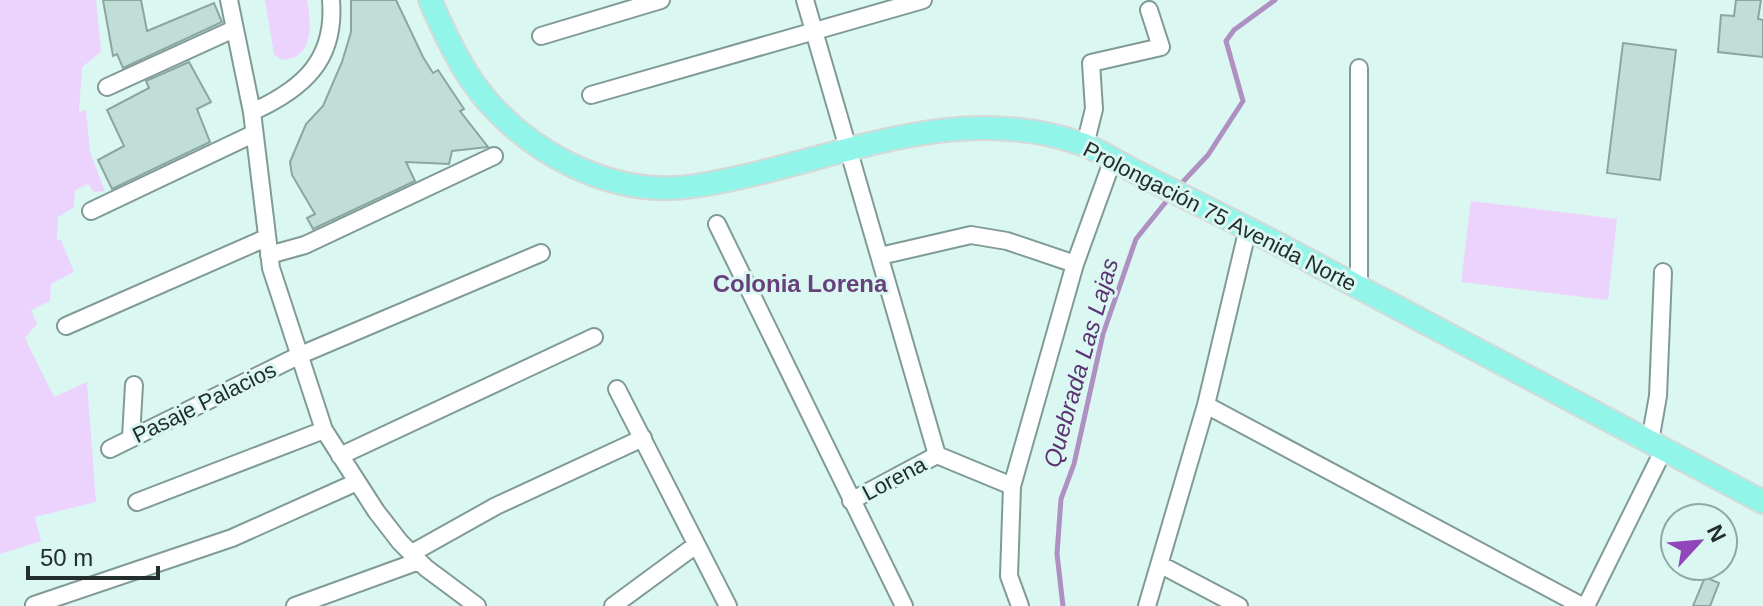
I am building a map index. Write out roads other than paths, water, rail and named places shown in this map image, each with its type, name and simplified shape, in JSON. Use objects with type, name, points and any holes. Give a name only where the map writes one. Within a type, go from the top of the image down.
[{"type":"main road","name":"Prolongación 75 Avenida Norte","points":[[430,0],[471,80],[494,109],[527,139],[598,176],[642,185],[696,186],[847,148],[948,128],[999,126],[1041,132],[1085,145],[1194,200],[1763,502]]},
{"type":"street","points":[[229,0],[252,112],[269,255],[298,356],[324,430],[376,511],[416,557],[477,606]]},
{"type":"street","points":[[252,112],[279,100],[306,81],[329,41],[331,0]]},
{"type":"street","points":[[541,36],[661,0]]},
{"type":"street","points":[[805,0],[937,455],[1012,486]]},
{"type":"street","points":[[591,95],[923,0]]},
{"type":"street","points":[[1085,145],[1094,109],[1091,63],[1161,47],[1149,10]]},
{"type":"street","points":[[107,87],[234,29]]},
{"type":"street","points":[[1359,68],[1359,287]]},
{"type":"street","points":[[91,211],[253,134]]},
{"type":"street","points":[[269,255],[305,245],[494,156]]},
{"type":"street","points":[[1020,606],[1009,576],[1012,486],[1075,264],[1113,159]]},
{"type":"street","points":[[717,224],[904,606]]},
{"type":"street","points":[[1147,606],[1206,405],[1248,228]]},
{"type":"street","points":[[880,256],[971,235],[1007,241],[1075,264]]},
{"type":"street","points":[[66,326],[266,238]]},
{"type":"street","name":"Pasaje Palacios","points":[[110,449],[298,356],[541,253]]},
{"type":"street","points":[[1206,405],[1584,606],[1657,445],[1663,272]]},
{"type":"street","points":[[340,456],[594,337]]},
{"type":"street","points":[[131,437],[134,385]]},
{"type":"street","points":[[617,389],[728,606]]},
{"type":"street","points":[[137,502],[324,430]]},
{"type":"street","points":[[295,606],[416,557],[496,506],[643,438]]},
{"type":"street","name":"Lorena","points":[[851,501],[937,455]]},
{"type":"street","points":[[34,605],[232,538],[357,482]]},
{"type":"street","points":[[613,606],[696,545]]},
{"type":"street","points":[[1161,565],[1239,606]]},
{"type":"waterway","name":"Quebrada Las Lajas","points":[[1178,187],[1208,155],[1243,101],[1226,41],[1234,30],[1275,0]]},
{"type":"waterway","name":"Quebrada Las Lajas","points":[[1063,606],[1057,554],[1061,499],[1074,464],[1103,334],[1136,239],[1169,198]]},
{"type":"district","name":"Colonia Lorena","points":[[800,284]]}]
